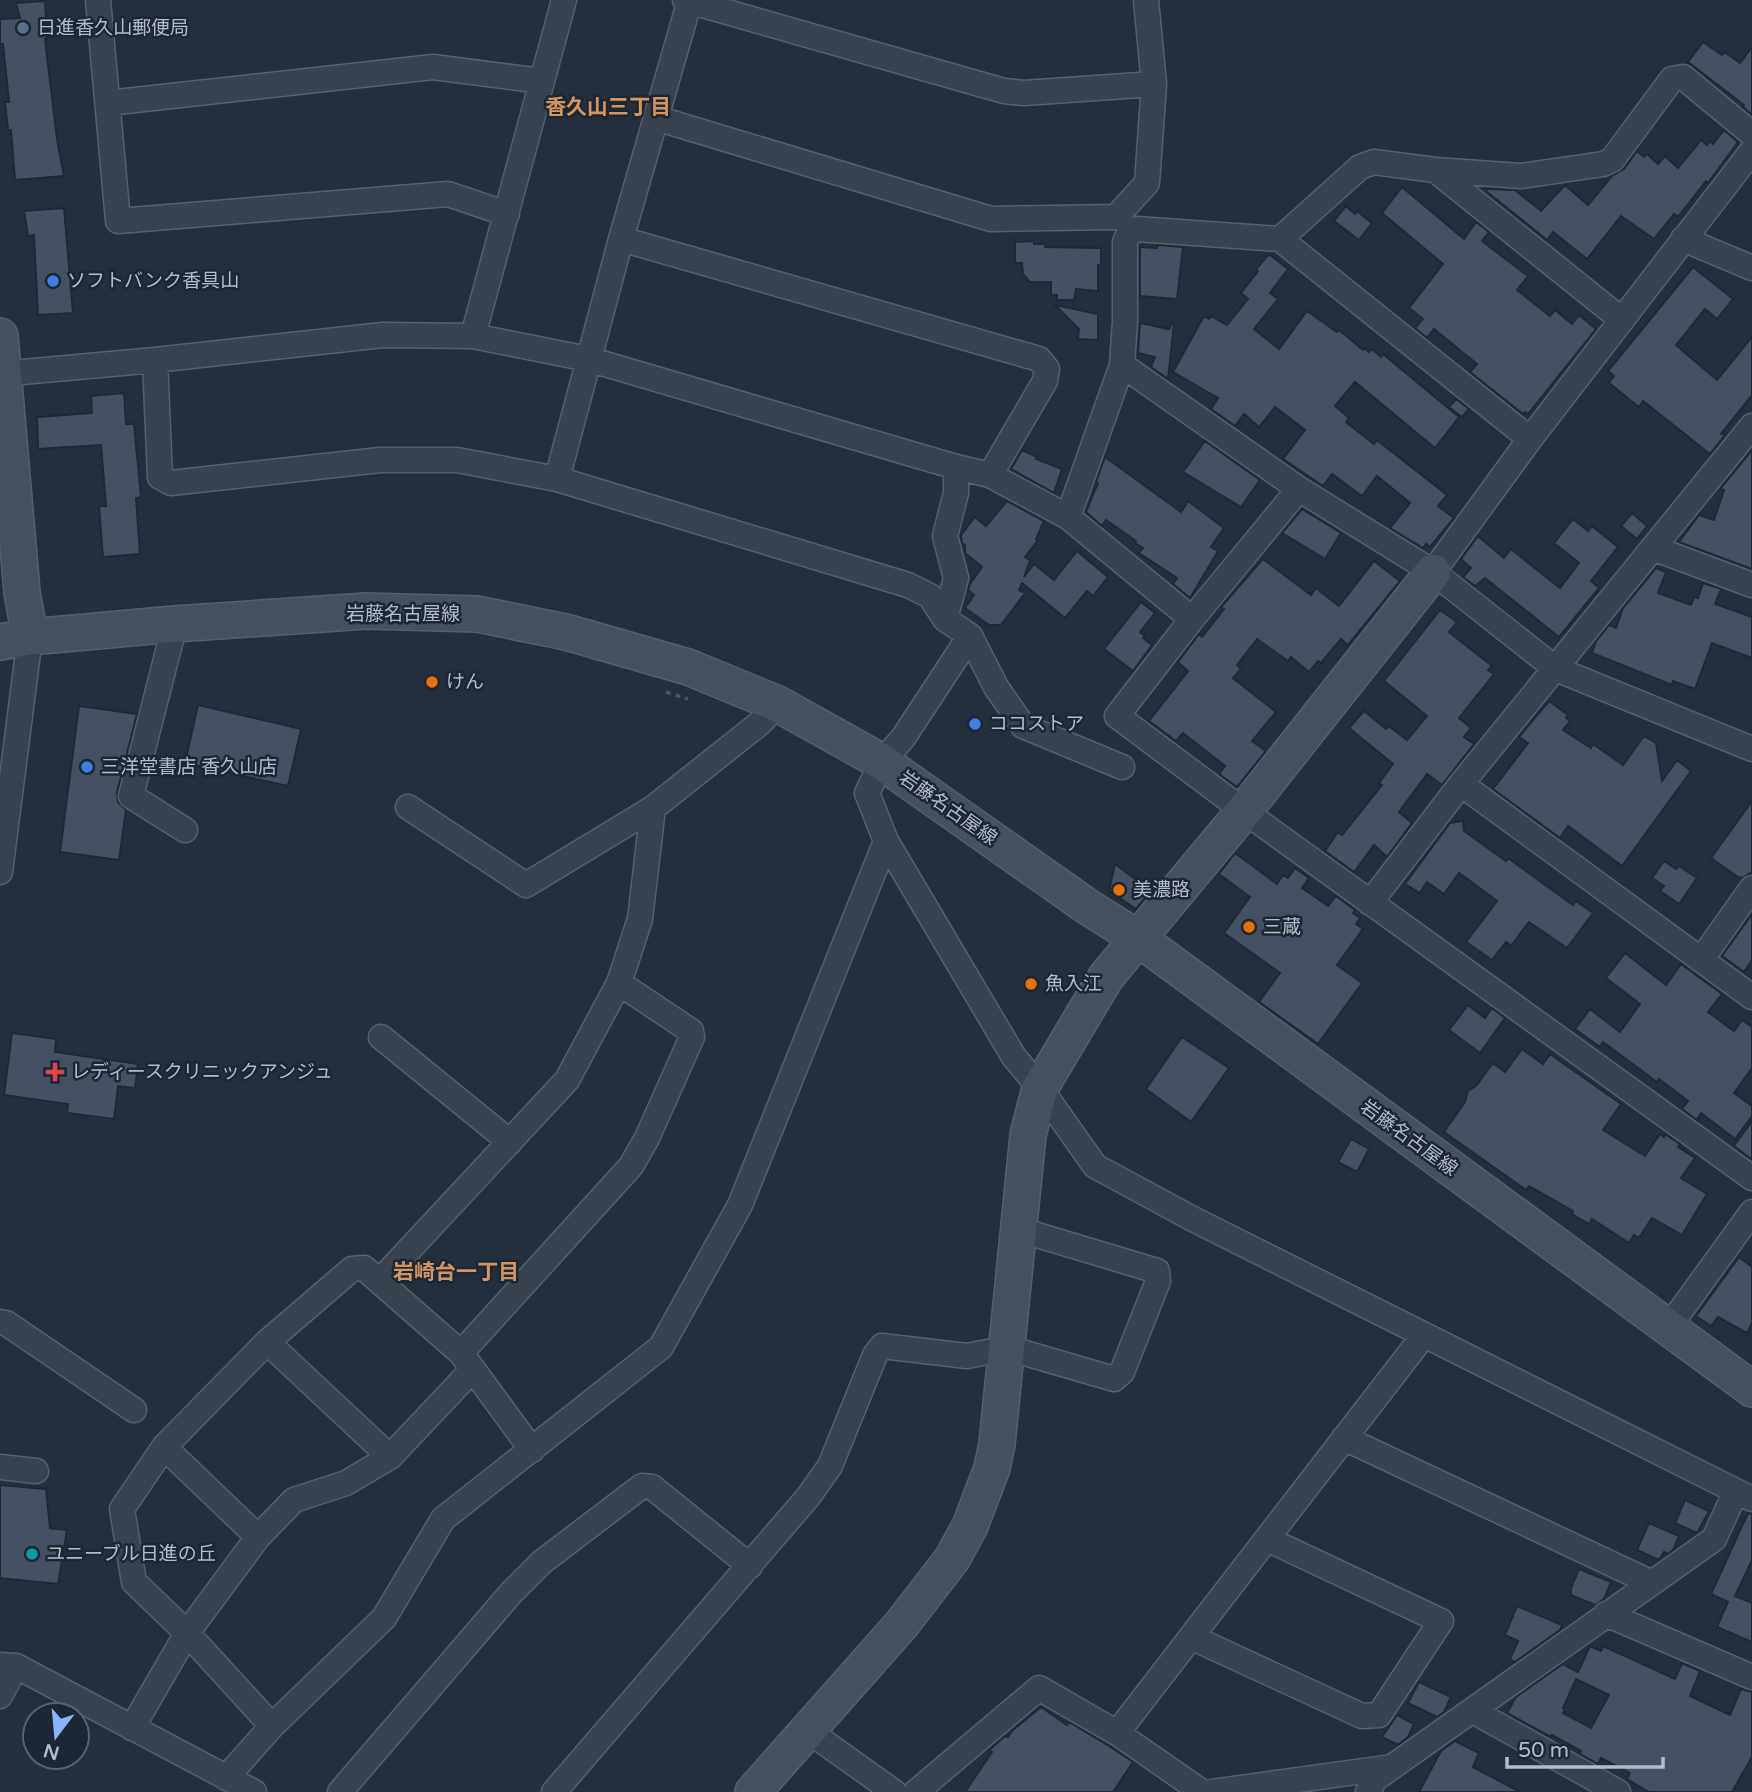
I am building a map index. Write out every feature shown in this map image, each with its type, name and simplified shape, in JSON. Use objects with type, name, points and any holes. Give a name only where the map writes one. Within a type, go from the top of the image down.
[{"type":"main road","points":[[0,336],[22,592],[15,640]]},
{"type":"main road","points":[[754,1792],[901,1625],[952,1559],[970,1527],[992,1468],[997,1444],[1028,1135],[1040,1088],[1107,977],[1244,811],[1433,572]]},
{"type":"main road","name":"岩藤名古屋線","points":[[15,640],[175,624],[366,611],[477,614],[566,632],[688,667],[778,704],[882,762],[1088,907],[1139,939],[1752,1389]]},
{"type":"street","points":[[99,0],[118,221],[448,194],[508,214]]},
{"type":"street","points":[[473,335],[564,0]]},
{"type":"street","points":[[557,479],[688,0],[1004,92],[1154,84]]},
{"type":"street","points":[[656,118],[991,219],[1116,217],[1147,183],[1154,84],[1146,0]]},
{"type":"street","points":[[108,103],[433,67],[541,81]]},
{"type":"street","points":[[1280,239],[1360,167],[1374,162],[1435,170],[1521,176],[1603,164],[1612,160],[1672,79],[1683,77],[1752,134]]},
{"type":"street","points":[[1433,572],[1530,439],[1752,151]]},
{"type":"street","points":[[1435,170],[1622,320]]},
{"type":"street","points":[[1068,517],[1122,365],[1125,242],[1128,235],[1136,229],[1280,239],[1530,439]]},
{"type":"street","points":[[621,239],[1039,359],[1047,369],[1045,381],[990,475]]},
{"type":"street","points":[[1684,239],[1752,268]]},
{"type":"street","points":[[2,374],[383,335],[473,335],[588,359],[990,475],[1068,517],[1192,619]]},
{"type":"street","points":[[155,360],[160,477],[171,483],[403,459],[479,463],[557,479],[908,585],[930,596],[945,619],[970,636],[996,687],[1023,726],[1122,767]]},
{"type":"street","points":[[1122,365],[1299,489],[1433,572],[1556,669],[1752,749]]},
{"type":"street","points":[[1370,902],[1461,784],[1752,427]]},
{"type":"street","points":[[945,619],[956,578],[945,536],[956,493],[956,467]]},
{"type":"street","points":[[1299,489],[1192,619],[1117,716],[1244,811],[1752,1178]]},
{"type":"street","points":[[1653,548],[1752,585]]},
{"type":"street","points":[[175,624],[131,796],[185,830]]},
{"type":"street","points":[[970,636],[903,738],[882,762],[867,793],[886,841],[1014,1057],[1040,1088],[1095,1166],[1191,1218],[1744,1495],[1714,1539],[1376,1779],[1368,1792]]},
{"type":"street","points":[[0,872],[15,640]]},
{"type":"street","points":[[408,807],[526,885],[653,808],[760,723],[778,704]]},
{"type":"street","points":[[1461,784],[1752,997]]},
{"type":"street","points":[[380,1281],[567,1080],[619,983],[640,919],[653,808]]},
{"type":"street","points":[[226,1777],[272,1726],[384,1618],[443,1519],[661,1347],[740,1205],[886,841]]},
{"type":"street","points":[[1701,960],[1752,888]]},
{"type":"street","points":[[132,1728],[187,1633],[258,1537],[294,1500],[346,1483],[390,1457],[631,1166],[648,1138],[692,1037],[691,1031],[619,983]]},
{"type":"street","points":[[381,1037],[510,1142]]},
{"type":"street","points":[[1668,1328],[1752,1212]]},
{"type":"street","points":[[554,1792],[808,1497],[830,1466],[875,1355],[882,1346],[967,1356],[1008,1348],[1114,1379],[1122,1372],[1158,1281],[1157,1271],[1017,1229]]},
{"type":"street","points":[[272,1726],[187,1633],[134,1582],[122,1509],[164,1447],[267,1342],[352,1269],[364,1268],[467,1361],[531,1450]]},
{"type":"street","points":[[2,1315],[134,1410]]},
{"type":"street","points":[[1117,1733],[1424,1335]]},
{"type":"street","points":[[267,1342],[390,1457]]},
{"type":"street","points":[[1345,1438],[1650,1582]]},
{"type":"street","points":[[164,1447],[258,1537]]},
{"type":"street","points":[[0,1467],[36,1471]]},
{"type":"street","points":[[340,1792],[511,1593],[541,1562],[642,1486],[652,1487],[750,1566]]},
{"type":"street","points":[[1191,1637],[1362,1716],[1379,1715],[1441,1621],[1267,1539]]},
{"type":"street","points":[[1606,1614],[1752,1678]]},
{"type":"street","points":[[0,1696],[8,1666],[254,1792]]},
{"type":"street","points":[[916,1792],[1039,1688],[1117,1733],[1202,1792]]},
{"type":"street","points":[[1473,1711],[1618,1792]]},
{"type":"street","points":[[807,1730],[894,1792]]},
{"type":"street","points":[[1211,1792],[1393,1767]]},
{"type":"path","points":[[654,688],[694,701]]},
{"type":"building","points":[[45,1],[45,39],[64,176],[15,180],[11,130],[8,130],[5,102],[9,102],[3,44],[0,44],[0,19],[20,18],[16,3]]},
{"type":"building","points":[[1703,42],[1740,63],[1752,47],[1752,115],[1744,105],[1688,62]]},
{"type":"building","points":[[1724,130],[1738,142],[1708,183],[1706,181],[1678,217],[1674,214],[1654,239],[1621,216],[1587,259],[1553,232],[1547,240],[1486,191],[1515,190],[1541,211],[1565,185],[1588,205],[1612,176],[1624,169],[1637,151],[1644,157],[1647,154],[1658,164],[1665,156],[1678,168],[1701,140],[1707,145],[1710,141],[1713,144]]},
{"type":"building","points":[[1402,187],[1464,239],[1476,222],[1489,232],[1482,241],[1528,276],[1517,290],[1550,316],[1555,310],[1572,324],[1579,315],[1596,329],[1528,414],[1523,414],[1470,372],[1477,364],[1434,329],[1427,338],[1415,328],[1423,319],[1409,308],[1443,264],[1382,213]]},
{"type":"building","points":[[1346,206],[1372,223],[1359,240],[1334,221]]},
{"type":"building","name":"ソフトバンク香具山","points":[[64,208],[73,313],[38,315],[34,235],[28,236],[24,211]]},
{"type":"building","points":[[1034,241],[1034,244],[1045,244],[1045,247],[1101,248],[1098,291],[1076,289],[1074,300],[1057,300],[1057,295],[1051,295],[1051,282],[1030,282],[1023,274],[1022,263],[1015,263],[1015,242]]},
{"type":"building","points":[[1157,245],[1183,247],[1177,299],[1140,296],[1140,247],[1157,248]]},
{"type":"building","points":[[1269,254],[1288,269],[1270,293],[1278,299],[1254,329],[1279,349],[1307,311],[1337,332],[1339,330],[1363,350],[1364,348],[1369,352],[1372,349],[1381,357],[1383,354],[1459,417],[1435,448],[1355,382],[1335,406],[1349,418],[1346,422],[1374,444],[1377,440],[1447,495],[1438,506],[1454,518],[1430,547],[1426,544],[1423,548],[1390,528],[1410,503],[1377,476],[1362,496],[1332,474],[1323,486],[1283,459],[1305,430],[1275,407],[1259,427],[1244,414],[1235,426],[1211,409],[1218,398],[1173,372],[1204,316],[1209,319],[1211,316],[1227,325],[1248,299],[1241,293]]},
{"type":"building","points":[[1693,267],[1733,299],[1717,319],[1705,309],[1676,345],[1717,380],[1752,337],[1752,395],[1721,434],[1725,435],[1710,454],[1643,401],[1639,407],[1609,383],[1614,376],[1608,371]]},
{"type":"building","points":[[1055,305],[1098,314],[1098,340],[1078,339],[1079,329]]},
{"type":"building","points":[[1140,323],[1169,329],[1174,323],[1168,379],[1151,367],[1155,357],[1138,353]]},
{"type":"building","points":[[124,393],[126,424],[134,424],[141,497],[136,498],[140,554],[103,557],[99,506],[106,506],[101,445],[38,449],[37,417],[92,413],[91,396]]},
{"type":"building","points":[[1456,399],[1469,409],[1462,417],[1449,407]]},
{"type":"building","points":[[1205,441],[1260,480],[1241,507],[1183,472]]},
{"type":"building","points":[[1022,450],[1037,457],[1036,459],[1062,469],[1054,493],[1011,469]]},
{"type":"building","points":[[1752,450],[1752,569],[1679,542],[1699,515],[1714,520],[1724,490],[1720,489]]},
{"type":"building","points":[[1105,457],[1181,512],[1188,501],[1224,528],[1211,547],[1218,551],[1190,598],[1173,584],[1177,578],[1139,553],[1143,548],[1135,543],[1136,541],[1106,520],[1102,526],[1086,512]]},
{"type":"building","points":[[1007,501],[1044,521],[1036,539],[1038,540],[1025,557],[1030,560],[1024,577],[1034,564],[1054,580],[1077,551],[1108,577],[1093,596],[1087,591],[1065,618],[1022,583],[1019,590],[1025,593],[1001,625],[989,625],[965,608],[974,595],[968,590],[970,584],[982,567],[965,553],[961,535],[975,517],[986,526]]},
{"type":"building","points":[[1302,509],[1341,533],[1325,559],[1282,533]]},
{"type":"building","points":[[1632,513],[1647,526],[1637,539],[1621,526]]},
{"type":"building","points":[[1573,519],[1588,531],[1592,526],[1618,547],[1591,581],[1599,588],[1559,637],[1485,578],[1475,586],[1463,577],[1471,568],[1461,559],[1478,536],[1504,558],[1511,549],[1560,588],[1579,563],[1554,543]]},
{"type":"building","points":[[1263,559],[1311,595],[1316,588],[1339,606],[1374,561],[1400,581],[1348,645],[1341,639],[1321,663],[1318,661],[1309,672],[1291,657],[1288,661],[1257,639],[1237,665],[1241,669],[1233,678],[1276,712],[1252,741],[1266,751],[1237,787],[1219,774],[1225,766],[1183,733],[1176,741],[1149,721],[1188,671],[1178,662],[1199,634],[1202,637],[1224,609],[1221,607]]},
{"type":"building","points":[[1656,568],[1666,572],[1658,593],[1691,605],[1694,597],[1698,598],[1703,583],[1721,589],[1715,604],[1752,617],[1752,658],[1712,643],[1695,689],[1673,681],[1672,685],[1592,653],[1596,641],[1609,625],[1616,628],[1623,608]]},
{"type":"building","points":[[1141,602],[1155,613],[1140,632],[1152,645],[1133,671],[1104,649]]},
{"type":"building","points":[[1440,610],[1457,622],[1449,632],[1492,666],[1488,670],[1494,674],[1459,718],[1471,728],[1464,737],[1474,744],[1442,785],[1427,774],[1399,812],[1412,823],[1387,857],[1374,845],[1354,872],[1325,851],[1338,832],[1342,835],[1382,785],[1379,783],[1393,764],[1349,728],[1364,711],[1386,729],[1389,726],[1407,740],[1427,716],[1384,681]]},
{"type":"building","points":[[1549,701],[1568,715],[1566,718],[1570,721],[1563,730],[1591,748],[1593,744],[1623,765],[1644,736],[1656,743],[1662,781],[1677,760],[1691,771],[1622,866],[1568,826],[1560,838],[1493,789],[1528,743],[1519,737]]},
{"type":"building","points":[[198,705],[301,729],[288,786],[185,763]]},
{"type":"building","points":[[79,706],[137,714],[117,792],[118,802],[126,810],[119,860],[60,852]]},
{"type":"building","points":[[1752,801],[1752,872],[1742,878],[1711,858]]},
{"type":"building","points":[[1463,821],[1464,831],[1506,861],[1508,858],[1573,905],[1576,901],[1593,913],[1567,948],[1529,922],[1511,946],[1506,942],[1492,960],[1466,942],[1497,901],[1459,873],[1444,894],[1427,882],[1420,893],[1405,884],[1450,823]]},
{"type":"building","points":[[1235,853],[1277,884],[1283,875],[1288,878],[1295,868],[1309,878],[1302,888],[1328,906],[1336,896],[1355,910],[1353,913],[1360,918],[1356,924],[1363,929],[1337,965],[1362,983],[1318,1044],[1259,1002],[1280,973],[1224,933],[1250,897],[1219,874]]},
{"type":"building","points":[[1664,861],[1676,869],[1679,866],[1697,878],[1679,904],[1660,891],[1664,886],[1652,878]]},
{"type":"building","points":[[1115,864],[1151,891],[1136,909],[1109,891]]},
{"type":"building","points":[[1752,914],[1752,960],[1744,972],[1722,956]]},
{"type":"building","points":[[1625,953],[1666,985],[1681,964],[1722,994],[1708,1012],[1734,1031],[1742,1020],[1752,1027],[1752,1068],[1734,1093],[1752,1106],[1752,1116],[1735,1139],[1701,1113],[1697,1120],[1682,1109],[1688,1101],[1659,1079],[1657,1082],[1603,1042],[1600,1047],[1575,1029],[1590,1009],[1620,1032],[1640,1004],[1606,978]]},
{"type":"building","points":[[1468,1005],[1485,1018],[1492,1008],[1505,1018],[1480,1053],[1449,1030]]},
{"type":"building","points":[[12,1033],[56,1039],[55,1052],[138,1064],[135,1088],[118,1086],[114,1119],[67,1113],[68,1104],[4,1095]]},
{"type":"building","points":[[1182,1037],[1229,1068],[1191,1122],[1146,1089]]},
{"type":"building","points":[[1522,1049],[1543,1064],[1550,1054],[1621,1104],[1603,1130],[1645,1156],[1660,1134],[1664,1137],[1665,1134],[1695,1158],[1681,1178],[1707,1194],[1682,1235],[1652,1218],[1639,1238],[1634,1235],[1629,1243],[1592,1219],[1589,1224],[1572,1214],[1573,1211],[1529,1186],[1526,1190],[1444,1132],[1465,1102],[1468,1091],[1476,1086],[1493,1063],[1505,1072]]},
{"type":"building","points":[[1752,1121],[1752,1160],[1734,1146]]},
{"type":"building","points":[[1351,1139],[1369,1149],[1357,1172],[1338,1162]]},
{"type":"building","points":[[1739,1257],[1752,1267],[1752,1323],[1747,1333],[1718,1317],[1711,1326],[1696,1316]]},
{"type":"building","name":"ユニーブル日進の丘","points":[[0,1485],[46,1489],[50,1528],[67,1530],[58,1584],[0,1578]]},
{"type":"building","points":[[1685,1500],[1709,1511],[1697,1533],[1675,1523]]},
{"type":"building","points":[[1748,1513],[1752,1514],[1752,1560],[1735,1596],[1752,1603],[1752,1642],[1717,1627],[1728,1602],[1711,1594]]},
{"type":"building","points":[[1649,1523],[1679,1536],[1673,1550],[1668,1554],[1664,1552],[1659,1560],[1637,1550]]},
{"type":"building","points":[[1579,1569],[1611,1582],[1604,1599],[1595,1605],[1571,1595]]},
{"type":"building","points":[[1517,1606],[1562,1625],[1560,1630],[1515,1662],[1510,1659],[1518,1641],[1505,1635]]},
{"type":"building","points":[[1590,1646],[1601,1651],[1603,1646],[1675,1679],[1682,1663],[1700,1671],[1690,1696],[1730,1715],[1741,1689],[1752,1692],[1752,1757],[1732,1792],[1649,1792],[1627,1779],[1630,1773],[1601,1758],[1598,1764],[1580,1754],[1581,1751],[1507,1713],[1516,1697],[1563,1664],[1578,1672]],"holes":[[[1576,1679],[1609,1695],[1591,1728],[1563,1713]]]},
{"type":"building","points":[[1419,1682],[1451,1697],[1444,1712],[1437,1717],[1408,1703]]},
{"type":"building","points":[[1041,1707],[1067,1725],[1069,1722],[1133,1762],[1113,1792],[965,1792],[992,1752],[989,1750]]},
{"type":"building","points":[[1397,1715],[1414,1724],[1408,1737],[1398,1745],[1382,1737]]},
{"type":"building","points":[[1455,1741],[1479,1753],[1473,1767],[1520,1792],[1419,1792],[1441,1751]]},
{"type":"place","name":"日進香久山郵便局","points":[[23,28]]},
{"type":"place","name":"ソフトバンク香具山","points":[[53,281]]},
{"type":"place","name":"けん","points":[[432,682]]},
{"type":"place","name":"ココストア","points":[[975,724]]},
{"type":"place","name":"三洋堂書店 香久山店","points":[[87,767]]},
{"type":"place","name":"美濃路","points":[[1119,890]]},
{"type":"place","name":"三蔵","points":[[1249,927]]},
{"type":"place","name":"魚入江","points":[[1031,984]]},
{"type":"place","name":"レディースクリニックアンジュ","points":[[55,1072]]},
{"type":"place","name":"ユニーブル日進の丘","points":[[32,1554]]},
{"type":"district","name":"香久山三丁目","points":[[608,107]]},
{"type":"district","name":"岩崎台一丁目","points":[[456,1272]]}]
